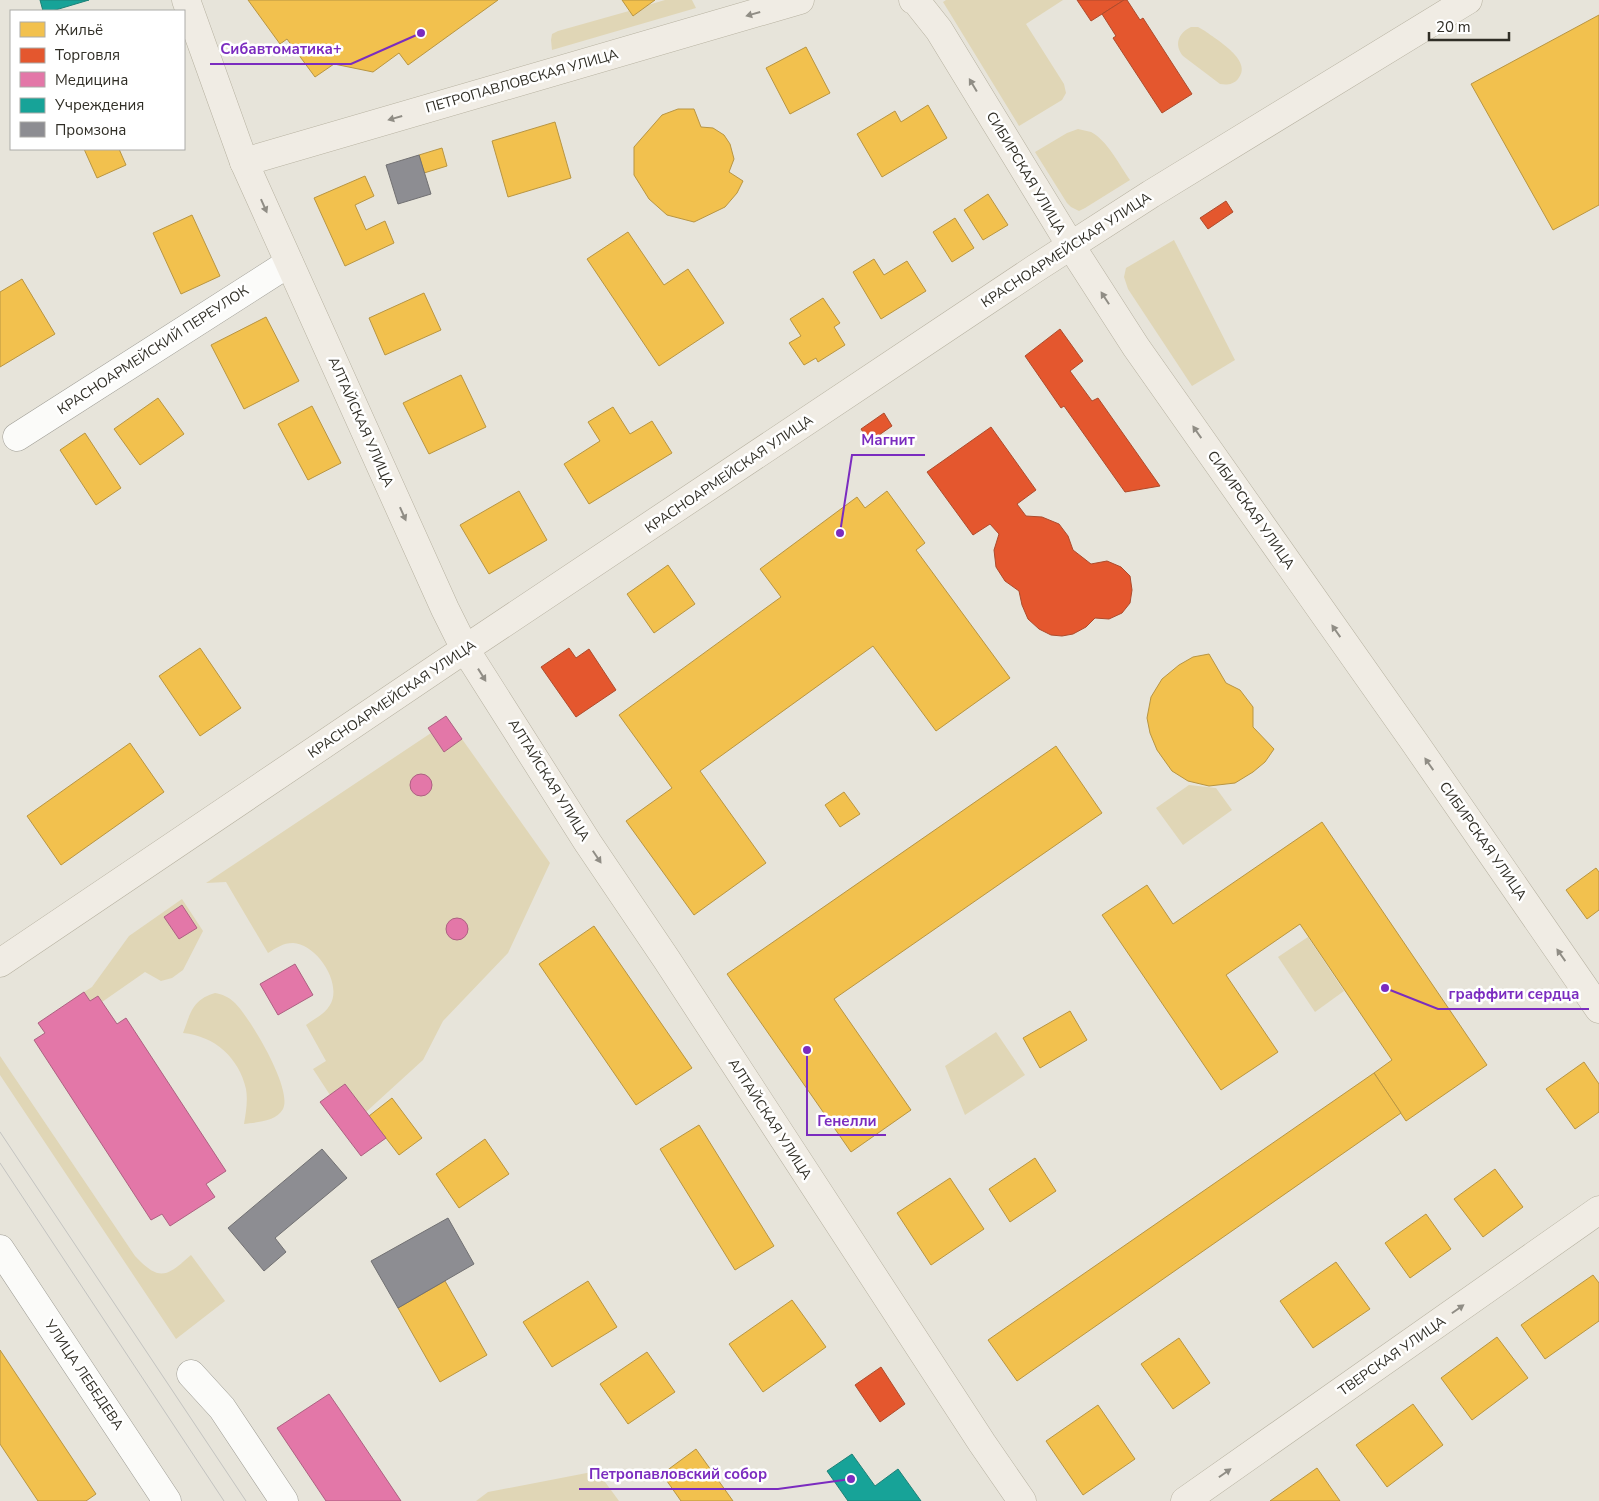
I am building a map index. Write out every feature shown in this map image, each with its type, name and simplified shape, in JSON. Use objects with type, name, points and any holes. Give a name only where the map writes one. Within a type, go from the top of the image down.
[{"type":"main road","name":"АЛТАЙСКАЯ УЛИЦА","points":[[186,0],[244,162],[445,609],[465,649],[588,844],[667,960],[977,1436],[1022,1501]]},
{"type":"main road","name":"ПЕТРОПАВЛОВСКАЯ УЛИЦА","points":[[244,162],[800,0]]},
{"type":"main road","name":"СИБИРСКАЯ УЛИЦА","points":[[916,0],[939,30],[1071,246],[1136,347],[1415,743],[1599,1010]]},
{"type":"main road","name":"КРАСНОАРМЕЙСКАЯ УЛИЦА","points":[[0,963],[465,649],[1071,246],[1151,194],[1468,0]]},
{"type":"main road","name":"ТВЕРСКАЯ УЛИЦА","points":[[1185,1501],[1599,1210]]},
{"type":"street","name":"КРАСНОАРМЕЙСКИЙ ПЕРЕУЛОК","points":[[17,437],[289,263]]},
{"type":"street","name":"УЛИЦА ЛЕБЕДЕВА","points":[[0,1249],[167,1501]]},
{"type":"street","points":[[191,1374],[222,1408],[284,1501]]},
{"type":"shaded area","points":[[665,0],[692,0],[696,8],[552,50],[552,34],[558,31],[629,11],[634,16],[648,5]]},
{"type":"shaded area","points":[[946,0],[1063,0],[1026,24],[1064,84],[1066,93],[1062,100],[1019,126],[943,2]]},
{"type":"shaded area","points":[[1191,27],[1198,27],[1205,31],[1225,45],[1238,58],[1242,72],[1236,81],[1229,84],[1220,84],[1183,56],[1178,44],[1180,36]]},
{"type":"shaded area","points":[[1078,129],[1091,132],[1097,136],[1113,154],[1130,180],[1079,211],[1067,203],[1035,152],[1067,133]]},
{"type":"shaded area","points":[[1174,240],[1235,360],[1192,386],[1128,289],[1124,277],[1126,268]]},
{"type":"shaded area","points":[[431,733],[444,752],[462,739],[550,863],[508,953],[443,1021],[423,1060],[366,1112],[345,1084],[330,1095],[313,1069],[326,1061],[306,1025],[325,1011],[330,1005],[333,996],[333,987],[325,966],[311,950],[302,945],[286,944],[268,953],[226,882],[206,883]]},
{"type":"shaded area","points":[[1189,785],[1216,788],[1232,810],[1183,845],[1156,808]]},
{"type":"shaded area","points":[[182,899],[203,931],[183,970],[172,978],[161,981],[145,972],[102,1002],[98,996],[90,1001],[84,992],[92,987],[129,936]]},
{"type":"shaded area","points":[[1308,937],[1344,991],[1315,1012],[1278,957]]},
{"type":"shaded area","points":[[215,993],[230,999],[242,1011],[268,1054],[282,1086],[284,1099],[283,1109],[276,1117],[244,1124],[247,1093],[238,1068],[224,1050],[215,1044],[195,1035],[183,1033],[193,1008],[197,1003],[201,999]]},
{"type":"shaded area","points":[[996,1032],[1025,1075],[965,1115],[945,1066]]},
{"type":"shaded area","points":[[0,1056],[135,1256],[151,1270],[163,1274],[175,1268],[191,1255],[225,1301],[176,1339],[0,1075]]},
{"type":"shaded area","points":[[597,1471],[619,1501],[476,1501],[488,1492]]},
{"type":"building: Жильё","points":[[248,0],[498,0],[408,65],[399,53],[373,72],[334,64],[315,77],[287,39],[280,44]]},
{"type":"building: Жильё","points":[[622,0],[655,0],[633,16]]},
{"type":"building: Жильё","points":[[1599,15],[1599,205],[1553,230],[1471,84]]},
{"type":"building: Жильё","points":[[806,47],[830,93],[790,114],[766,68]]},
{"type":"building: Жильё","points":[[928,105],[947,138],[882,177],[857,134],[895,111],[901,122]]},
{"type":"building: Жильё","points":[[678,109],[694,109],[701,127],[713,128],[724,135],[730,144],[734,159],[729,172],[743,181],[737,193],[725,207],[694,222],[667,215],[649,199],[634,175],[634,147],[662,115]]},
{"type":"building: Жильё","points":[[555,122],[571,178],[508,197],[492,141]]},
{"type":"building: Жильё","points":[[442,148],[447,166],[424,173],[419,155]]},
{"type":"building: Жильё","points":[[84,150],[119,150],[126,165],[97,178]]},
{"type":"building: Жильё","points":[[365,176],[374,196],[355,205],[366,230],[385,221],[394,243],[345,266],[314,198]]},
{"type":"building: Жильё","points":[[988,194],[1008,225],[983,240],[964,210]]},
{"type":"building: Жильё","points":[[192,215],[220,276],[181,294],[153,233]]},
{"type":"building: Жильё","points":[[955,218],[974,248],[952,262],[933,232]]},
{"type":"building: Жильё","points":[[628,232],[664,285],[688,269],[724,323],[659,366],[587,259]]},
{"type":"building: Жильё","points":[[874,259],[884,275],[907,261],[926,291],[881,319],[853,272]]},
{"type":"building: Жильё","points":[[22,279],[55,334],[0,367],[0,292]]},
{"type":"building: Жильё","points":[[424,293],[441,330],[385,355],[369,318]]},
{"type":"building: Жильё","points":[[823,298],[840,323],[834,327],[845,345],[818,362],[816,358],[804,365],[789,343],[801,336],[790,319]]},
{"type":"building: Жильё","points":[[266,317],[299,381],[244,409],[211,345]]},
{"type":"building: Жильё","points":[[461,375],[486,427],[429,454],[403,403]]},
{"type":"building: Жильё","points":[[158,398],[184,434],[140,465],[114,429]]},
{"type":"building: Жильё","points":[[312,406],[341,463],[308,480],[278,424]]},
{"type":"building: Жильё","points":[[613,407],[630,434],[652,421],[672,453],[589,504],[564,464],[600,441],[588,422]]},
{"type":"building: Жильё","points":[[85,433],[121,488],[96,505],[60,450]]},
{"type":"building: Жильё","points":[[519,491],[547,540],[489,574],[460,525]]},
{"type":"building: Жильё","points":[[887,491],[925,543],[916,550],[1010,678],[936,731],[873,646],[700,771],[766,863],[694,915],[626,821],[672,788],[619,715],[781,597],[760,569],[857,497],[865,508]]},
{"type":"building: Жильё","points":[[668,565],[695,604],[654,633],[627,594]]},
{"type":"building: Жильё","points":[[200,648],[241,708],[200,736],[159,676]]},
{"type":"building: Жильё","points":[[1209,654],[1226,683],[1240,690],[1253,707],[1253,727],[1274,749],[1265,762],[1235,783],[1209,786],[1188,781],[1172,771],[1157,750],[1150,733],[1147,718],[1151,697],[1162,679],[1179,665],[1193,657]]},
{"type":"building: Жильё","points":[[130,743],[164,792],[61,865],[27,816]]},
{"type":"building: Жильё","points":[[1056,746],[1102,813],[834,999],[911,1110],[851,1152],[727,974]]},
{"type":"building: Жильё","points":[[844,792],[860,814],[840,827],[825,805]]},
{"type":"building: Жильё","points":[[1322,822],[1487,1065],[1406,1121],[1374,1073],[1392,1060],[1300,924],[1226,975],[1278,1052],[1221,1090],[1102,915],[1147,885],[1173,924]]},
{"type":"building: Жильё","points":[[1596,868],[1599,872],[1599,910],[1587,919],[1566,890]]},
{"type":"building: Жильё","points":[[594,926],[692,1068],[636,1105],[539,964]]},
{"type":"building: Жильё","points":[[1070,1011],[1087,1040],[1040,1068],[1023,1038]]},
{"type":"building: Жильё","points":[[1584,1062],[1599,1084],[1599,1112],[1575,1129],[1546,1089]]},
{"type":"building: Жильё","points":[[1374,1073],[1401,1113],[1017,1381],[988,1340]]},
{"type":"building: Жильё","points":[[392,1098],[422,1138],[399,1155],[369,1116]]},
{"type":"building: Жильё","points":[[699,1125],[774,1246],[735,1270],[660,1149]]},
{"type":"building: Жильё","points":[[485,1139],[509,1174],[459,1208],[436,1174]]},
{"type":"building: Жильё","points":[[1035,1158],[1056,1191],[1010,1222],[989,1189]]},
{"type":"building: Жильё","points":[[1495,1169],[1523,1207],[1483,1237],[1454,1199]]},
{"type":"building: Жильё","points":[[950,1178],[984,1229],[931,1265],[897,1213]]},
{"type":"building: Жильё","points":[[1426,1214],[1451,1249],[1410,1278],[1385,1243]]},
{"type":"building: Жильё","points":[[1336,1262],[1370,1309],[1313,1348],[1280,1301]]},
{"type":"building: Жильё","points":[[1593,1275],[1599,1283],[1599,1321],[1545,1359],[1521,1325]]},
{"type":"building: Жильё","points":[[445,1281],[487,1355],[440,1382],[398,1308]]},
{"type":"building: Жильё","points":[[588,1281],[617,1327],[552,1367],[523,1322]]},
{"type":"building: Жильё","points":[[792,1300],[826,1347],[763,1392],[729,1344]]},
{"type":"building: Жильё","points":[[1497,1337],[1528,1378],[1472,1420],[1441,1378]]},
{"type":"building: Жильё","points":[[1179,1338],[1210,1383],[1173,1409],[1141,1364]]},
{"type":"building: Жильё","points":[[0,1350],[96,1494],[86,1501],[38,1501],[0,1444]]},
{"type":"building: Жильё","points":[[647,1352],[675,1392],[628,1424],[600,1384]]},
{"type":"building: Жильё","points":[[1413,1404],[1443,1445],[1387,1487],[1356,1445]]},
{"type":"building: Жильё","points":[[1098,1405],[1135,1459],[1083,1495],[1046,1441]]},
{"type":"building: Жильё","points":[[696,1449],[733,1501],[681,1501],[662,1474]]},
{"type":"building: Жильё","points":[[1317,1468],[1340,1501],[1270,1501]]},
{"type":"building: Торговля","points":[[1077,0],[1124,0],[1091,21]]},
{"type":"building: Торговля","points":[[1127,0],[1140,20],[1143,18],[1192,94],[1162,113],[1113,38],[1116,36],[1102,14]]},
{"type":"building: Торговля","points":[[1226,201],[1233,212],[1208,229],[1200,218]]},
{"type":"building: Торговля","points":[[1060,329],[1083,361],[1070,371],[1092,401],[1098,398],[1160,486],[1125,492],[1064,406],[1061,408],[1025,356]]},
{"type":"building: Торговля","points":[[884,413],[892,426],[869,442],[861,429]]},
{"type":"building: Торговля","points":[[991,427],[1036,490],[1017,504],[1026,516],[1042,517],[1059,524],[1068,536],[1073,550],[1091,564],[1107,561],[1121,567],[1130,576],[1132,590],[1130,603],[1122,613],[1109,619],[1095,618],[1086,627],[1073,634],[1062,636],[1051,635],[1039,629],[1028,619],[1019,591],[1005,581],[996,567],[994,550],[999,534],[990,524],[973,535],[927,472]]},
{"type":"building: Торговля","points":[[569,648],[576,658],[589,649],[616,690],[576,717],[541,667]]},
{"type":"building: Торговля","points":[[881,1367],[905,1404],[880,1422],[855,1385]]},
{"type":"building: Медицина","points":[[446,716],[462,739],[444,752],[428,728]]},
{"type":"building: Медицина","points":[[421,774],[429,777],[432,785],[429,793],[421,796],[413,793],[410,785],[413,777]]},
{"type":"building: Медицина","points":[[182,905],[197,928],[179,939],[164,917]]},
{"type":"building: Медицина","points":[[457,918],[465,921],[468,929],[465,937],[457,940],[449,937],[446,929],[449,921]]},
{"type":"building: Медицина","points":[[295,964],[313,995],[278,1015],[260,984]]},
{"type":"building: Медицина","points":[[84,992],[90,1001],[98,996],[117,1024],[126,1018],[226,1171],[206,1184],[215,1197],[170,1226],[162,1214],[151,1220],[34,1040],[45,1033],[38,1023]]},
{"type":"building: Медицина","points":[[345,1084],[386,1138],[361,1156],[320,1102]]},
{"type":"building: Медицина","points":[[329,1394],[401,1501],[326,1501],[277,1428]]},
{"type":"building: Учреждения","points":[[40,0],[89,0],[55,10],[43,10]]},
{"type":"building: Учреждения","points":[[852,1454],[875,1486],[898,1469],[921,1501],[848,1501],[827,1471]]},
{"type":"building: Промзона","points":[[419,155],[431,194],[398,204],[386,165]]},
{"type":"building: Промзона","points":[[322,1149],[347,1178],[275,1238],[286,1252],[264,1271],[228,1228]]},
{"type":"building: Промзона","points":[[448,1218],[474,1264],[398,1308],[371,1261]]},
{"type":"tram line","points":[[0,1132],[246,1501]]},
{"type":"tram line","points":[[0,1163],[224,1501]]},
{"type":"place","name":"Сибавтоматика+","points":[[421,33]]},
{"type":"place","name":"Магнит","points":[[840,533]]},
{"type":"place","name":"граффити сердца","points":[[1385,988]]},
{"type":"place","name":"Генелли","points":[[807,1050]]},
{"type":"place","name":"Петропавловский собор","points":[[851,1479]]}]
